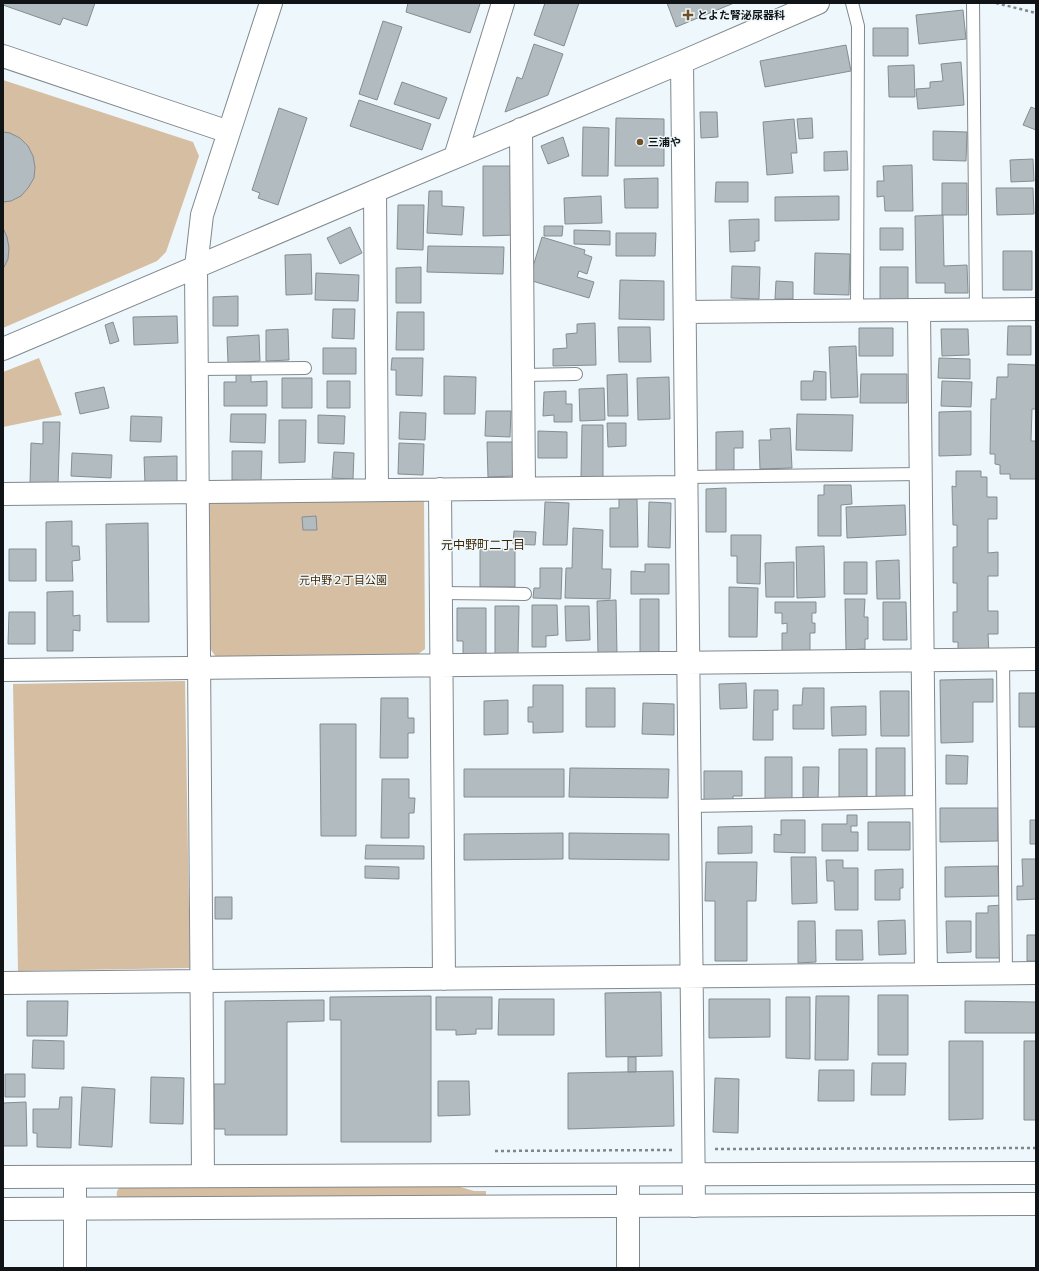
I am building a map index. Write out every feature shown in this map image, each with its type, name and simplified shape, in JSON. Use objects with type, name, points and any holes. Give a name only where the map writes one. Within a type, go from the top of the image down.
[{"type":"street","points":[[203,1176],[196,267],[202,215],[271,3]]},
{"type":"street","points":[[455,157],[503,3]]},
{"type":"street","points":[[3,349],[818,3]]},
{"type":"street","points":[[3,56],[229,132]]},
{"type":"street","points":[[682,62],[694,1206]]},
{"type":"street","points":[[521,129],[524,488]]},
{"type":"street","points":[[375,191],[377,490]]},
{"type":"street","points":[[685,312],[1036,309]]},
{"type":"street","points":[[919,310],[926,974]]},
{"type":"street","points":[[3,494],[524,488],[686,482]]},
{"type":"street","points":[[440,489],[444,979]]},
{"type":"street","points":[[3,670],[1036,659]]},
{"type":"street","points":[[3,983],[1036,973]]},
{"type":"street","points":[[3,1177],[1036,1173]]},
{"type":"street","points":[[628,1175],[628,1268]]},
{"type":"street","points":[[75,1177],[75,1268]]},
{"type":"street","points":[[3,1210],[1036,1204]]},
{"type":"lane","points":[[852,3],[858,26],[857,310]]},
{"type":"lane","points":[[973,3],[976,310]]},
{"type":"lane","points":[[197,369],[305,368]]},
{"type":"lane","points":[[523,375],[576,374]]},
{"type":"lane","points":[[686,482],[921,474]]},
{"type":"lane","points":[[441,593],[525,594]]},
{"type":"lane","points":[[1004,659],[1006,973]]},
{"type":"lane","points":[[690,806],[924,802]]},
{"type":"path","points":[[996,3],[1036,13]]},
{"type":"green space","points":[[3,80],[193,142],[199,156],[166,252],[157,261],[3,328]]},
{"type":"green space","points":[[39,358],[62,415],[3,427],[3,372]]},
{"type":"green space","name":"元中野２丁目公園","points":[[424,496],[425,649],[409,661],[218,660],[209,647],[208,503]]},
{"type":"green space","points":[[185,681],[190,968],[18,971],[13,684]]},
{"type":"green space","points":[[447,1183],[474,1191],[486,1191],[486,1197],[119,1200],[117,1196],[118,1190],[123,1186]]},
{"type":"building","points":[[3,3],[95,3],[87,26],[63,18],[60,25],[3,5]]},
{"type":"building","points":[[408,3],[480,4],[470,33],[406,12]]},
{"type":"building","points":[[545,3],[579,3],[564,46],[534,35]]},
{"type":"building","name":"とよた腎泌尿器科","points":[[667,3],[734,3],[676,27]]},
{"type":"building","points":[[963,10],[966,39],[919,44],[916,15]]},
{"type":"building","points":[[383,21],[402,27],[377,100],[359,94]]},
{"type":"building","points":[[873,28],[908,28],[908,56],[873,56]]},
{"type":"building","points":[[534,44],[563,54],[548,95],[505,112],[517,77],[522,79]]},
{"type":"building","points":[[846,45],[851,71],[765,87],[760,61]]},
{"type":"building","points":[[961,62],[964,105],[918,109],[916,89],[930,88],[930,82],[943,81],[941,64]]},
{"type":"building","points":[[914,65],[915,97],[889,97],[888,66]]},
{"type":"building","points":[[402,82],[447,98],[439,119],[394,104]]},
{"type":"building","points":[[359,100],[431,124],[422,150],[350,126]]},
{"type":"building","points":[[1031,107],[1036,109],[1036,130],[1023,125]]},
{"type":"building","points":[[279,108],[307,118],[278,205],[258,198],[260,193],[252,190]]},
{"type":"building","points":[[700,112],[717,112],[718,137],[701,138]]},
{"type":"building","name":"三浦や","points":[[616,118],[664,119],[664,166],[615,166]]},
{"type":"building","points":[[812,118],[813,138],[799,139],[797,119]]},
{"type":"building","points":[[794,119],[797,153],[791,153],[793,173],[767,175],[763,122]]},
{"type":"building","points":[[583,127],[609,128],[608,176],[582,176]]},
{"type":"building","points":[[933,131],[967,132],[966,161],[933,160]]},
{"type":"building","points":[[3,132],[10,133],[20,138],[28,146],[33,156],[35,167],[34,178],[21,196],[11,201],[3,202]]},
{"type":"building","points":[[563,137],[569,156],[548,164],[541,146]]},
{"type":"building","points":[[847,151],[848,170],[824,171],[824,152]]},
{"type":"building","points":[[1033,159],[1034,181],[1011,182],[1010,160]]},
{"type":"building","points":[[912,165],[913,211],[885,211],[884,196],[877,197],[877,181],[884,181],[883,166]]},
{"type":"building","points":[[483,166],[514,166],[515,235],[483,236]]},
{"type":"building","points":[[658,178],[658,208],[625,208],[624,179]]},
{"type":"building","points":[[716,182],[748,182],[748,202],[715,202]]},
{"type":"building","points":[[942,183],[967,183],[967,215],[942,215]]},
{"type":"building","points":[[996,188],[1033,188],[1034,214],[997,215]]},
{"type":"building","points":[[429,191],[442,191],[442,206],[464,207],[462,235],[427,233]]},
{"type":"building","points":[[601,196],[602,223],[565,224],[564,198]]},
{"type":"building","points":[[839,196],[839,220],[775,221],[775,197]]},
{"type":"building","points":[[398,205],[424,205],[423,250],[397,249]]},
{"type":"building","points":[[943,215],[944,266],[967,265],[968,293],[945,293],[945,283],[916,283],[915,216]]},
{"type":"building","points":[[759,219],[759,241],[755,241],[755,251],[730,252],[729,220]]},
{"type":"building","points":[[544,226],[563,226],[562,236],[544,236]]},
{"type":"building","points":[[350,227],[362,253],[340,264],[327,238]]},
{"type":"building","points":[[3,228],[7,237],[9,248],[8,259],[3,269]]},
{"type":"building","points":[[880,228],[903,228],[903,250],[880,250]]},
{"type":"building","points":[[574,230],[610,231],[610,245],[574,244]]},
{"type":"building","points":[[616,233],[656,233],[655,256],[616,256]]},
{"type":"building","points":[[542,237],[585,250],[584,254],[592,257],[587,274],[579,271],[577,277],[594,282],[589,298],[529,280]]},
{"type":"building","points":[[428,246],[504,247],[503,274],[427,272]]},
{"type":"building","points":[[1003,251],[1032,251],[1032,290],[1003,290]]},
{"type":"building","points":[[815,253],[850,254],[849,295],[814,294]]},
{"type":"building","points":[[311,254],[312,294],[286,295],[285,255]]},
{"type":"building","points":[[732,266],[760,267],[759,299],[731,298]]},
{"type":"building","points":[[421,267],[421,303],[396,303],[396,268]]},
{"type":"building","points":[[880,267],[908,267],[908,300],[880,300]]},
{"type":"building","points":[[316,273],[359,275],[358,301],[315,300]]},
{"type":"building","points":[[620,280],[664,281],[664,320],[619,319]]},
{"type":"building","points":[[776,281],[793,282],[793,299],[775,299]]},
{"type":"building","points":[[238,296],[238,326],[213,326],[213,297]]},
{"type":"building","points":[[333,309],[355,309],[354,339],[332,338]]},
{"type":"building","points":[[397,312],[424,312],[424,350],[396,350]]},
{"type":"building","points":[[177,316],[178,343],[134,345],[133,317]]},
{"type":"building","points":[[113,322],[119,341],[110,344],[105,325]]},
{"type":"building","points":[[595,323],[596,365],[553,366],[553,349],[567,348],[566,334],[577,333],[577,324]]},
{"type":"building","points":[[1008,326],[1031,326],[1031,355],[1007,355]]},
{"type":"building","points":[[618,327],[650,327],[651,362],[619,362]]},
{"type":"building","points":[[859,328],[893,328],[893,356],[859,356]]},
{"type":"building","points":[[288,329],[289,360],[266,361],[266,330]]},
{"type":"building","points":[[941,329],[968,329],[969,355],[942,356]]},
{"type":"building","points":[[259,335],[260,361],[228,363],[227,337]]},
{"type":"building","points":[[856,346],[858,397],[831,398],[829,347]]},
{"type":"building","points":[[323,348],[356,348],[356,374],[323,374]]},
{"type":"building","points":[[392,358],[423,358],[422,396],[396,395],[396,370],[391,370]]},
{"type":"building","points":[[939,358],[970,359],[970,379],[938,378]]},
{"type":"building","points":[[1008,364],[1036,365],[1036,409],[1032,409],[1031,441],[1036,441],[1036,479],[1010,479],[1010,474],[1000,474],[1000,465],[995,464],[995,454],[990,454],[991,399],[996,399],[997,377],[1008,377]]},
{"type":"building","points":[[814,371],[826,372],[826,400],[801,400],[801,381],[813,381]]},
{"type":"building","points":[[236,373],[251,373],[251,382],[267,381],[267,406],[224,406],[224,382],[236,382]]},
{"type":"building","points":[[627,374],[628,416],[608,416],[607,375]]},
{"type":"building","points":[[861,374],[907,374],[907,403],[860,403]]},
{"type":"building","points":[[444,376],[476,377],[475,414],[444,414]]},
{"type":"building","points":[[669,377],[670,419],[638,420],[637,378]]},
{"type":"building","points":[[282,378],[312,378],[312,408],[282,408]]},
{"type":"building","points":[[327,381],[350,381],[350,408],[327,408]]},
{"type":"building","points":[[942,381],[972,382],[971,407],[941,406]]},
{"type":"building","points":[[104,387],[109,408],[80,414],[75,393]]},
{"type":"building","points":[[604,388],[605,420],[580,421],[579,389]]},
{"type":"building","points":[[566,391],[566,404],[572,404],[572,422],[554,422],[554,415],[543,416],[544,392]]},
{"type":"building","points":[[486,411],[511,411],[510,437],[485,436]]},
{"type":"building","points":[[971,411],[971,455],[939,456],[939,412]]},
{"type":"building","points":[[400,412],[426,413],[425,440],[399,439]]},
{"type":"building","points":[[231,414],[266,414],[265,443],[230,442]]},
{"type":"building","points":[[797,414],[853,415],[852,451],[796,450]]},
{"type":"building","points":[[318,415],[345,416],[344,444],[318,443]]},
{"type":"building","points":[[131,416],[162,417],[161,442],[130,441]]},
{"type":"building","points":[[279,420],[306,420],[305,462],[279,463]]},
{"type":"building","points":[[43,422],[60,422],[58,485],[30,484],[31,443],[43,444]]},
{"type":"building","points":[[607,423],[626,423],[626,446],[608,447]]},
{"type":"building","points":[[582,425],[603,425],[603,477],[581,477]]},
{"type":"building","points":[[790,428],[792,468],[760,469],[759,440],[771,440],[770,429]]},
{"type":"building","points":[[538,431],[567,432],[567,458],[538,458]]},
{"type":"building","points":[[743,431],[743,448],[734,448],[734,473],[716,473],[716,432]]},
{"type":"building","points":[[487,442],[513,442],[514,476],[488,477]]},
{"type":"building","points":[[399,443],[424,444],[423,475],[398,474]]},
{"type":"building","points":[[232,451],[262,451],[261,481],[232,480]]},
{"type":"building","points":[[334,452],[354,453],[353,479],[332,478]]},
{"type":"building","points":[[72,453],[112,455],[111,478],[71,476]]},
{"type":"building","points":[[177,456],[177,483],[145,484],[144,457]]},
{"type":"building","points":[[956,471],[981,471],[981,477],[987,477],[987,497],[997,497],[997,519],[988,519],[988,553],[998,552],[998,576],[988,576],[988,611],[998,611],[998,634],[988,634],[989,654],[958,654],[958,642],[953,642],[953,612],[957,612],[957,583],[953,583],[953,547],[957,547],[957,525],[953,525],[952,486],[956,487]]},
{"type":"building","points":[[824,485],[851,485],[852,504],[841,505],[841,536],[818,536],[818,495],[824,495]]},
{"type":"building","points":[[726,488],[726,532],[706,532],[706,489]]},
{"type":"building","points":[[619,499],[637,499],[638,547],[610,547],[610,508],[619,508]]},
{"type":"building","points":[[545,502],[569,503],[567,545],[543,545]]},
{"type":"building","points":[[649,502],[671,503],[670,548],[648,547]]},
{"type":"building","points":[[905,505],[906,535],[847,538],[846,507]]},
{"type":"building","points":[[316,516],[317,530],[303,530],[302,517]]},
{"type":"building","points":[[72,521],[72,546],[79,546],[80,560],[72,561],[73,581],[46,581],[46,522]]},
{"type":"building","points":[[148,523],[149,622],[107,622],[106,524]]},
{"type":"building","points":[[573,528],[603,530],[602,569],[611,569],[610,599],[565,598],[566,568],[572,568]]},
{"type":"building","points":[[514,531],[536,532],[535,545],[513,544]]},
{"type":"building","points":[[731,535],[761,535],[760,584],[737,583],[737,556],[731,556]]},
{"type":"building","points":[[824,546],[825,597],[797,598],[796,547]]},
{"type":"building","points":[[9,549],[36,549],[36,581],[9,581]]},
{"type":"building","points":[[480,549],[515,549],[515,587],[480,587]]},
{"type":"building","points":[[899,560],[900,599],[877,599],[876,561]]},
{"type":"building","points":[[794,562],[794,597],[766,597],[765,563]]},
{"type":"building","points":[[844,562],[867,562],[867,594],[844,594]]},
{"type":"building","points":[[645,564],[669,564],[669,594],[631,594],[631,571],[645,572]]},
{"type":"building","points":[[540,568],[562,568],[561,599],[533,598],[534,588],[540,588]]},
{"type":"building","points":[[729,587],[758,588],[757,637],[729,637]]},
{"type":"building","points":[[73,591],[73,616],[80,615],[80,631],[73,630],[73,651],[47,651],[47,592]]},
{"type":"building","points":[[640,599],[659,599],[659,655],[640,656]]},
{"type":"building","points":[[845,599],[865,599],[864,617],[868,617],[868,639],[865,639],[865,649],[846,650]]},
{"type":"building","points":[[616,600],[617,655],[598,655],[597,601]]},
{"type":"building","points":[[775,602],[816,602],[816,613],[812,613],[812,623],[815,623],[815,633],[810,633],[810,651],[782,651],[782,633],[787,633],[787,623],[782,624],[782,613],[775,613]]},
{"type":"building","points":[[883,602],[906,602],[907,640],[883,640]]},
{"type":"building","points":[[532,605],[557,605],[558,635],[546,636],[546,647],[532,647]]},
{"type":"building","points":[[495,606],[519,606],[518,655],[495,655]]},
{"type":"building","points":[[565,606],[589,606],[590,640],[566,641]]},
{"type":"building","points":[[457,608],[486,608],[486,656],[463,656],[463,641],[457,641]]},
{"type":"building","points":[[9,612],[35,612],[35,644],[8,644]]},
{"type":"building","points":[[993,679],[993,702],[973,702],[973,742],[941,743],[940,680]]},
{"type":"building","points":[[746,683],[747,708],[720,709],[719,684]]},
{"type":"building","points":[[533,685],[563,685],[563,732],[533,733],[533,722],[528,722],[528,707],[533,707]]},
{"type":"building","points":[[586,688],[615,688],[615,727],[586,727]]},
{"type":"building","points":[[803,688],[824,688],[824,729],[793,729],[793,705],[802,705]]},
{"type":"building","points":[[754,690],[778,690],[778,710],[773,710],[773,740],[753,740]]},
{"type":"building","points":[[880,691],[909,691],[909,736],[881,736]]},
{"type":"building","points":[[1019,693],[1036,693],[1036,727],[1019,727]]},
{"type":"building","points":[[381,698],[408,698],[408,718],[414,718],[414,733],[408,733],[408,758],[380,758]]},
{"type":"building","points":[[508,700],[508,734],[484,735],[484,701]]},
{"type":"building","points":[[643,703],[674,704],[674,735],[642,734]]},
{"type":"building","points":[[866,706],[866,735],[832,736],[831,707]]},
{"type":"building","points":[[320,724],[356,724],[356,836],[321,836]]},
{"type":"building","points":[[876,748],[905,748],[905,797],[876,797]]},
{"type":"building","points":[[839,749],[867,749],[867,799],[839,799]]},
{"type":"building","points":[[946,755],[968,756],[967,784],[946,784]]},
{"type":"building","points":[[765,757],[792,757],[792,800],[765,801]]},
{"type":"building","points":[[803,767],[819,767],[818,799],[803,799]]},
{"type":"building","points":[[570,768],[669,769],[668,798],[569,797]]},
{"type":"building","points":[[464,769],[564,769],[564,797],[464,797]]},
{"type":"building","points":[[704,771],[742,771],[742,796],[733,796],[733,801],[704,801]]},
{"type":"building","points":[[382,779],[409,779],[409,798],[415,798],[414,813],[409,813],[409,838],[381,838]]},
{"type":"building","points":[[940,808],[998,808],[998,841],[940,842]]},
{"type":"building","points":[[847,815],[857,815],[857,826],[851,826],[851,832],[858,832],[858,851],[822,851],[822,824],[847,824]]},
{"type":"building","points":[[781,820],[805,820],[805,853],[774,852],[774,834],[781,835]]},
{"type":"building","points":[[1030,820],[1036,820],[1036,844],[1030,844]]},
{"type":"building","points":[[868,822],[910,822],[910,850],[868,850]]},
{"type":"building","points":[[752,826],[752,853],[718,854],[718,827]]},
{"type":"building","points":[[563,833],[563,859],[464,860],[464,834]]},
{"type":"building","points":[[569,833],[669,834],[669,860],[569,859]]},
{"type":"building","points":[[366,845],[424,846],[424,859],[365,859]]},
{"type":"building","points":[[791,857],[816,857],[817,903],[792,904]]},
{"type":"building","points":[[1022,859],[1036,859],[1036,899],[1017,900],[1017,886],[1023,886]]},
{"type":"building","points":[[826,860],[843,860],[843,868],[858,868],[858,910],[835,910],[834,881],[827,881]]},
{"type":"building","points":[[706,862],[757,862],[756,901],[747,901],[747,961],[715,961],[715,901],[705,901]]},
{"type":"building","points":[[365,866],[399,867],[399,879],[365,878]]},
{"type":"building","points":[[998,866],[999,896],[945,897],[945,867]]},
{"type":"building","points":[[903,869],[903,888],[900,888],[900,900],[875,900],[875,870]]},
{"type":"building","points":[[215,897],[232,897],[232,919],[215,919]]},
{"type":"building","points":[[1002,905],[1002,958],[976,958],[976,913],[988,913],[988,906]]},
{"type":"building","points":[[905,920],[906,954],[879,955],[878,921]]},
{"type":"building","points":[[798,921],[815,921],[816,962],[798,963]]},
{"type":"building","points":[[946,921],[971,921],[971,952],[947,953]]},
{"type":"building","points":[[836,930],[862,930],[863,960],[836,960]]},
{"type":"building","points":[[1027,935],[1036,935],[1036,961],[1027,961]]},
{"type":"building","points":[[661,992],[662,1056],[606,1057],[605,993]]},
{"type":"building","points":[[878,995],[908,995],[908,1055],[878,1055]]},
{"type":"building","points":[[431,996],[431,1142],[341,1142],[341,1020],[330,1020],[330,997]]},
{"type":"building","points":[[816,996],[849,996],[848,1060],[815,1060]]},
{"type":"building","points":[[436,997],[492,997],[492,1029],[476,1029],[476,1034],[456,1035],[456,1030],[436,1030]]},
{"type":"building","points":[[786,997],[810,997],[810,1059],[786,1058]]},
{"type":"building","points":[[499,999],[554,999],[554,1035],[498,1035]]},
{"type":"building","points":[[709,999],[770,999],[770,1037],[709,1038]]},
{"type":"building","points":[[324,1000],[324,1021],[287,1022],[287,1135],[225,1135],[225,1129],[214,1129],[214,1084],[225,1084],[225,1001]]},
{"type":"building","points":[[27,1001],[68,1001],[67,1036],[27,1036]]},
{"type":"building","points":[[965,1001],[1036,1002],[1036,1033],[965,1033]]},
{"type":"building","points":[[33,1040],[64,1041],[64,1069],[32,1068]]},
{"type":"building","points":[[949,1041],[983,1041],[983,1119],[949,1120]]},
{"type":"building","points":[[1024,1041],[1036,1041],[1036,1120],[1024,1120]]},
{"type":"building","points":[[628,1057],[636,1057],[636,1072],[628,1072]]},
{"type":"building","points":[[872,1063],[906,1063],[905,1095],[871,1095]]},
{"type":"building","points":[[819,1070],[854,1070],[854,1101],[818,1101]]},
{"type":"building","points":[[673,1071],[674,1126],[568,1129],[568,1073]]},
{"type":"building","points":[[5,1074],[25,1074],[25,1097],[5,1097]]},
{"type":"building","points":[[151,1077],[184,1078],[183,1124],[150,1123]]},
{"type":"building","points":[[715,1078],[739,1079],[738,1133],[713,1132]]},
{"type":"building","points":[[438,1081],[469,1081],[470,1115],[438,1116]]},
{"type":"building","points":[[82,1087],[115,1089],[112,1147],[79,1145]]},
{"type":"building","points":[[60,1097],[72,1097],[71,1148],[37,1147],[37,1133],[33,1133],[33,1109],[59,1109]]},
{"type":"building","points":[[26,1102],[27,1146],[3,1146],[3,1103]]},
{"type":"place","name":"とよた腎泌尿器科","points":[[688,15]]},
{"type":"place","name":"三浦や","points":[[640,142]]},
{"type":"district","name":"元中野町二丁目","points":[[483,545]]}]
